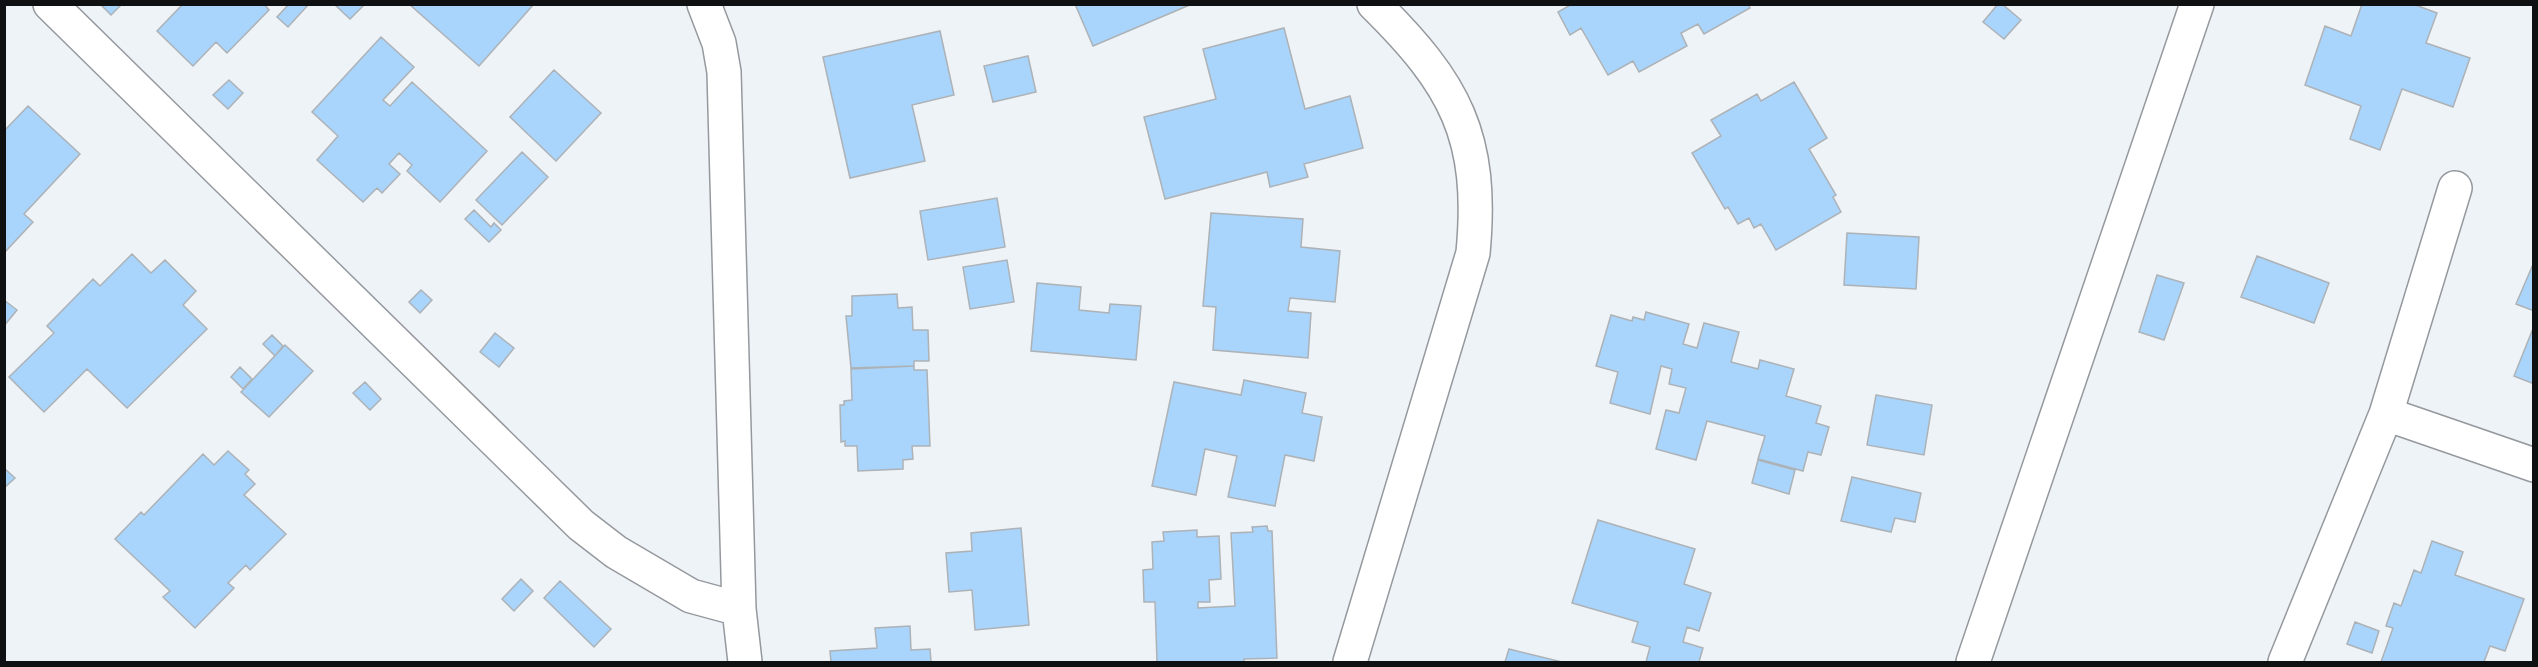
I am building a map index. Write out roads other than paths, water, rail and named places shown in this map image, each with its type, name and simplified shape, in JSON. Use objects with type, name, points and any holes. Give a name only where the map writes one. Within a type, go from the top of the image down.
[{"type":"street","points":[[50,4],[581,525],[616,552],[691,596],[739,609]]},
{"type":"street","points":[[704,4],[719,43],[724,72],[739,609],[745,663]]},
{"type":"street","points":[[1350,663],[1473,253],[1477,210],[1474,170],[1464,131],[1448,93],[1413,43],[1374,4]]},
{"type":"street","points":[[1973,663],[2197,4]]},
{"type":"street","points":[[2285,663],[2386,414],[2456,188]]},
{"type":"street","points":[[2386,414],[2534,465]]}]
